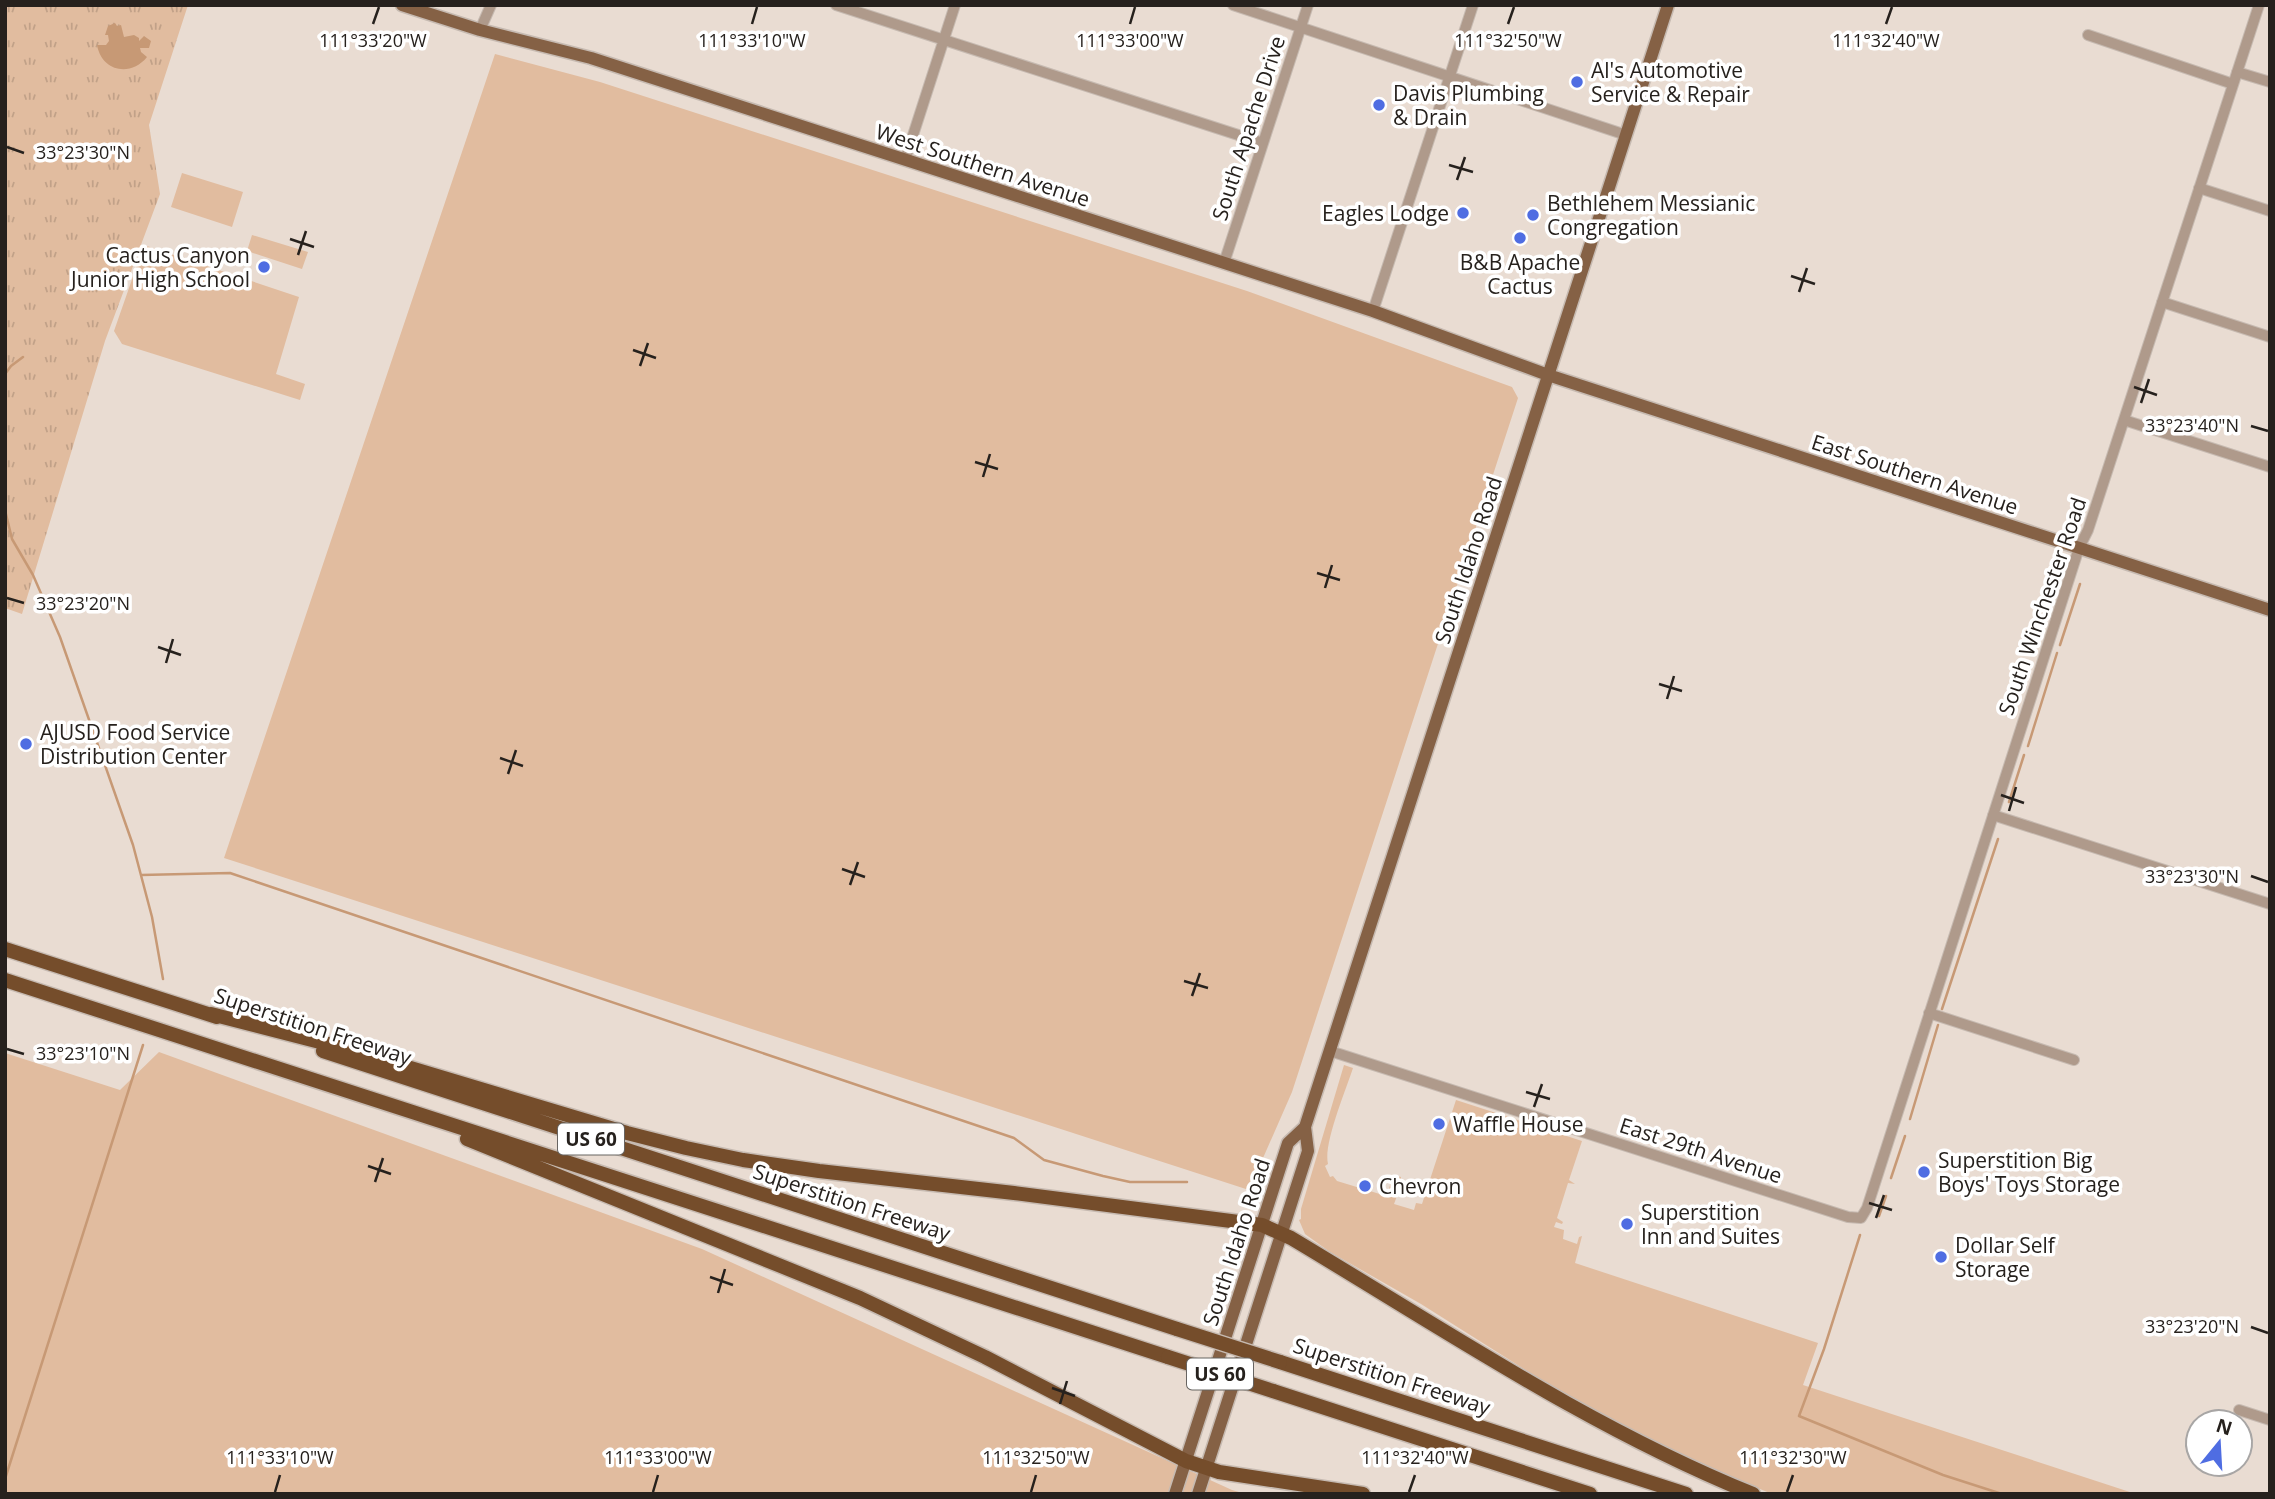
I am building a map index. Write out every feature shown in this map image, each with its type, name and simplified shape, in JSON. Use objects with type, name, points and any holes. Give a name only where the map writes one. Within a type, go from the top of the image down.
[{"type":"highway","name":"Superstition Freeway","points":[[5,949],[1686,1494]]},
{"type":"highway","name":"US 60","points":[[5,980],[1590,1494]]},
{"type":"highway","points":[[5,989],[131,1022]]},
{"type":"highway","points":[[211,1014],[347,1049],[627,1133],[686,1148],[819,1171],[1262,1225],[1282,1233],[1582,1412],[1664,1454],[1753,1494]]},
{"type":"highway","points":[[382,1103],[860,1298],[985,1357],[1186,1461],[1219,1472],[1363,1494]]},
{"type":"main road","name":"West Southern Avenue","points":[[402,5],[480,30],[590,58],[1373,311],[1548,375]]},
{"type":"main road","name":"South Idaho Road","points":[[1198,1494],[1308,1151],[1305,1127],[1668,5]]},
{"type":"main road","name":"East Southern Avenue","points":[[1548,375],[2270,610]]},
{"type":"main road","name":"South Idaho Road","points":[[1175,1494],[1288,1143],[1305,1127]]},
{"type":"street","points":[[480,30],[491,5]]},
{"type":"street","points":[[836,5],[1262,143]]},
{"type":"street","points":[[905,160],[955,5]]},
{"type":"street","points":[[1233,5],[1626,135]]},
{"type":"street","name":"South Apache Drive","points":[[1224,263],[1308,5]]},
{"type":"street","points":[[1373,311],[1473,5]]},
{"type":"street","name":"South Winchester Road","points":[[1861,1218],[1867,1208],[2079,548],[2088,530],[2259,5]]},
{"type":"street","points":[[2088,35],[2233,84]]},
{"type":"street","points":[[2237,72],[2270,82]]},
{"type":"street","points":[[2199,188],[2270,211]]},
{"type":"street","points":[[2162,302],[2270,337]]},
{"type":"street","points":[[2124,421],[2270,467]]},
{"type":"street","points":[[1993,815],[2270,904]]},
{"type":"street","points":[[1929,1013],[2074,1060]]},
{"type":"street","name":"East 29th Avenue","points":[[1330,1051],[1848,1217],[1861,1218]]},
{"type":"green space","points":[[5,5],[188,5],[149,125],[160,194],[105,341],[22,614],[5,608]]},
{"type":"green space","points":[[495,54],[600,82],[1247,291],[1512,387],[1518,398],[1292,1092],[1249,1190],[224,858]]},
{"type":"green space","points":[[182,173],[243,192],[232,227],[171,207]]},
{"type":"green space","points":[[252,235],[308,252],[302,269],[247,251]]},
{"type":"green space","points":[[144,245],[299,297],[276,374],[305,384],[300,400],[122,344],[114,331]]},
{"type":"green space","points":[[159,1052],[702,1249],[1232,1490],[1246,1494],[5,1494],[5,1053],[120,1090]]},
{"type":"green space","points":[[1344,1065],[1353,1068],[1332,1131],[1328,1164],[1325,1166],[1330,1177],[1333,1176],[1337,1181],[1383,1195],[1388,1192],[1393,1175],[1401,1177],[1401,1180],[1394,1178],[1389,1193],[1397,1196],[1394,1204],[1414,1210],[1416,1203],[1422,1204],[1456,1100],[1582,1141],[1569,1180],[1575,1184],[1568,1183],[1557,1218],[1563,1222],[1556,1222],[1554,1227],[1564,1230],[1563,1239],[1577,1244],[1582,1236],[1575,1263],[1818,1343],[1803,1385],[2136,1494],[1772,1494],[1700,1464],[1584,1407],[1421,1304],[1330,1252],[1305,1234],[1299,1220],[1301,1209]]},
{"type":"shaded area","points":[[115,23],[117,26],[121,25],[124,37],[134,35],[139,41],[144,36],[151,41],[149,48],[140,48],[147,57],[133,67],[118,69],[105,61],[100,54],[97,45],[106,45],[109,41],[108,35],[105,35],[108,26]]},
{"type":"waterway","points":[[5,374],[23,357]]},
{"type":"waterway","points":[[5,510],[12,539],[33,575],[60,637],[133,845],[152,917],[163,979]]},
{"type":"waterway","points":[[2060,645],[2080,584]]},
{"type":"waterway","points":[[2028,746],[2057,653]]},
{"type":"waterway","points":[[2009,802],[2024,755]]},
{"type":"waterway","points":[[1942,1009],[1998,839]]},
{"type":"waterway","points":[[141,875],[230,873],[1014,1138],[1044,1160],[1130,1182],[1187,1182]]},
{"type":"waterway","points":[[1910,1119],[1938,1025]]},
{"type":"waterway","points":[[5,1479],[143,1045]]},
{"type":"waterway","points":[[1891,1178],[1905,1136]]},
{"type":"waterway","points":[[1879,1216],[1886,1196]]},
{"type":"waterway","points":[[1860,1235],[1824,1349],[1799,1416],[1943,1475],[2002,1494]]},
{"type":"place","name":"Al's Automotive Service & Repair","points":[[1577,82]]},
{"type":"place","name":"Davis Plumbing & Drain","points":[[1379,105]]},
{"type":"place","name":"Eagles Lodge","points":[[1463,213]]},
{"type":"place","name":"Bethlehem Messianic Congregation","points":[[1533,215]]},
{"type":"place","name":"B&B Apache Cactus","points":[[1520,238]]},
{"type":"place","name":"Cactus Canyon Junior High School","points":[[264,267]]},
{"type":"place","name":"AJUSD Food Service Distribution Center","points":[[26,744]]},
{"type":"place","name":"Waffle House","points":[[1439,1124]]},
{"type":"place","name":"Superstition Big Boys' Toys Storage","points":[[1924,1172]]},
{"type":"place","name":"Chevron","points":[[1365,1186]]},
{"type":"place","name":"Superstition Inn and Suites","points":[[1627,1224]]},
{"type":"place","name":"Dollar Self Storage","points":[[1941,1257]]}]
